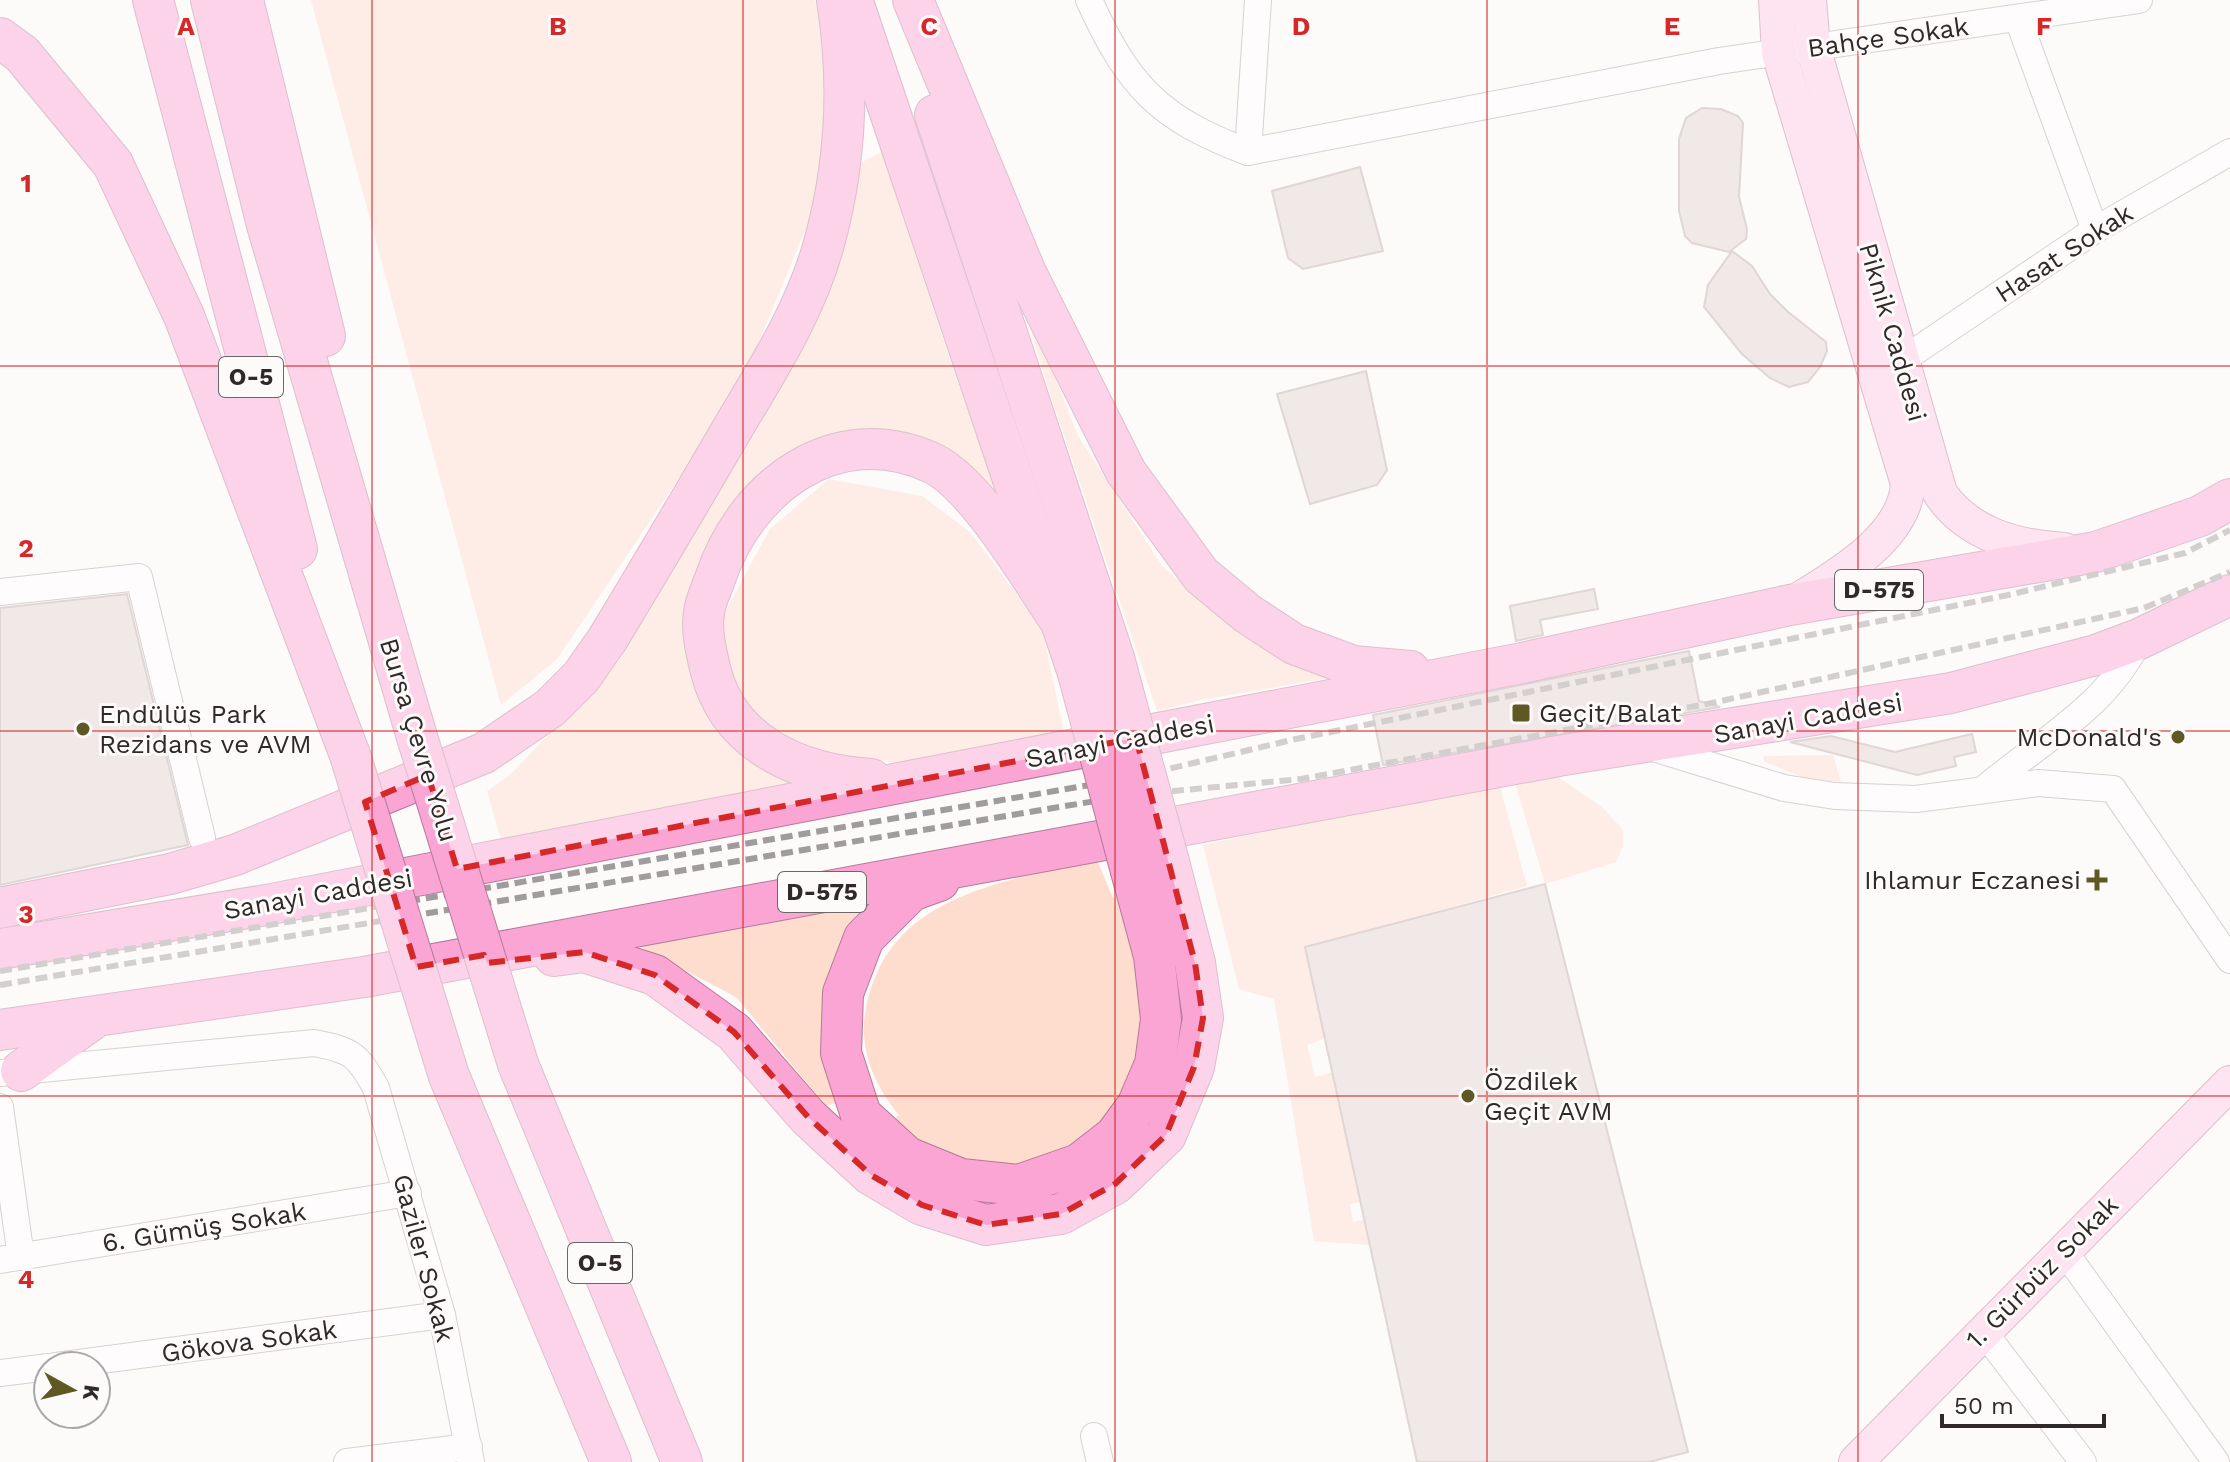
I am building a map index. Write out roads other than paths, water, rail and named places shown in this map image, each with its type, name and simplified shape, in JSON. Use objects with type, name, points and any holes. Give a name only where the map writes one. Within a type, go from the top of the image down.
[{"type":"highway","name":"O-5","points":[[153,0],[350,755],[449,1076],[611,1462]]},
{"type":"highway","name":"Bursa Çevre Yolu","points":[[211,0],[267,225],[417,737],[518,1064],[682,1462]]},
{"type":"highway","points":[[243,0],[306,252],[417,737]]},
{"type":"highway","points":[[0,908],[170,874],[235,855],[484,753],[550,708],[581,677],[607,640],[754,392],[798,313],[808,288],[835,197],[843,137],[846,84],[837,0]]},
{"type":"highway","points":[[852,0],[1078,673],[1154,956],[1161,1019],[1155,1064],[1137,1106],[1115,1136],[1079,1164],[1019,1185],[961,1179],[907,1157],[861,1115],[841,1053],[843,993],[864,938],[911,891],[1017,856]]},
{"type":"highway","points":[[364,977],[584,952],[655,975],[734,1032],[808,1117],[871,1175],[922,1205],[986,1225],[1061,1214],[1115,1184],[1166,1135],[1194,1067],[1203,1018],[1195,963],[1114,658],[934,114],[901,0]]},
{"type":"highway","points":[[913,0],[1026,273],[1126,472],[1201,575],[1248,614],[1294,644],[1353,666],[1418,671],[1522,663]]},
{"type":"highway","points":[[0,38],[22,54],[113,164],[184,316],[350,755]]},
{"type":"highway","points":[[915,782],[833,777],[790,762],[752,741],[731,717],[714,687],[706,651],[704,614],[721,561],[747,513],[778,482],[813,460],[873,450],[904,454],[934,464],[985,510],[1061,622]]},
{"type":"highway","name":"Sanayi Caddesi","points":[[0,949],[266,905],[1522,663],[1790,605],[2096,552],[2200,516],[2230,499]]},
{"type":"highway","name":"Sanayi Caddesi","points":[[0,1030],[364,977],[1558,756],[1642,745],[1965,690],[2051,669],[2139,639],[2230,595]]},
{"type":"highway","points":[[11,1072],[99,1014]]},
{"type":"main road","name":"Piknik Caddesi","points":[[1776,0],[1779,53],[1908,484],[1907,503],[1881,536],[1846,571],[1790,605]]},
{"type":"main road","name":"Piknik Caddesi","points":[[1809,0],[1813,47],[1940,493],[1951,510],[1977,528],[2024,548],[2096,552]]},
{"type":"main road","name":"1. Gürbüz Sokak","points":[[1856,1462],[2230,1083]]},
{"type":"street","points":[[1089,0],[1117,56],[1146,94],[1194,130],[1248,152],[1258,0]]},
{"type":"street","name":"Bahçe Sokak","points":[[1248,152],[1719,61],[2139,0]]},
{"type":"street","points":[[2018,19],[2095,230]]},
{"type":"street","name":"Hasat Sokak","points":[[1901,361],[2095,230],[2230,152]]},
{"type":"street","points":[[0,592],[139,577],[202,838]]},
{"type":"street","points":[[1984,789],[2106,690],[2125,670],[2139,639]]},
{"type":"street","points":[[1642,745],[1784,788],[1835,796],[1916,799],[2038,783],[2113,789],[2230,960]]},
{"type":"street","name":"Gaziler Sokak","points":[[11,1072],[314,1043],[342,1048],[360,1060],[376,1088],[408,1193],[442,1315],[470,1454]]},
{"type":"street","points":[[0,1107],[10,1259]]},
{"type":"street","name":"6. Gümüş Sokak","points":[[10,1259],[408,1193]]},
{"type":"street","points":[[2064,1251],[2216,1462]]},
{"type":"street","name":"Gökova Sokak","points":[[112,1359],[442,1315]]},
{"type":"street","points":[[1983,1331],[2083,1462]]},
{"type":"street","points":[[0,1373],[32,1369]]},
{"type":"street","points":[[347,1462],[470,1454]]},
{"type":"railway","points":[[0,971],[1125,779],[1296,739],[2008,595],[2185,553],[2230,530]]},
{"type":"railway","points":[[0,985],[1131,795],[1301,779],[1712,703],[2144,608],[2230,572]]},
{"type":"place","name":"Geçit/Balat","points":[[1521,713]]},
{"type":"place","name":"Endülüs Park Rezidans ve AVM","points":[[83,729]]},
{"type":"place","name":"McDonald's","points":[[2178,737]]},
{"type":"place","name":"Ihlamur Eczanesi","points":[[2097,880]]},
{"type":"place","name":"Özdilek Geçit AVM","points":[[1468,1096]]}]
